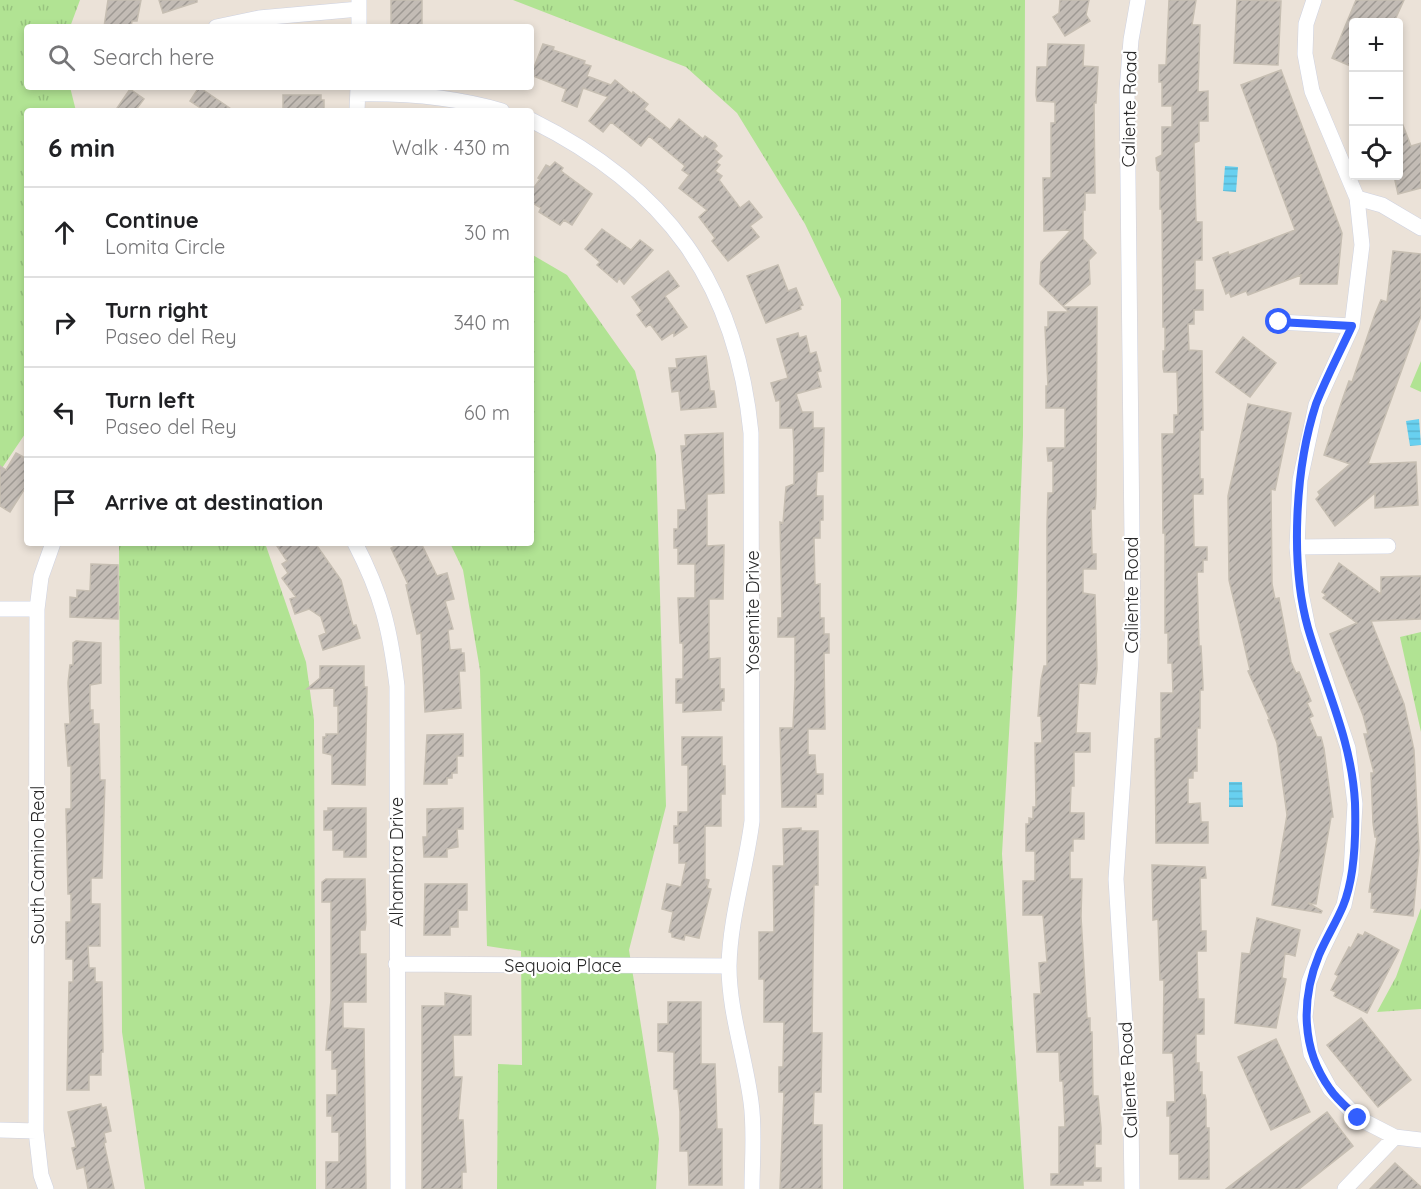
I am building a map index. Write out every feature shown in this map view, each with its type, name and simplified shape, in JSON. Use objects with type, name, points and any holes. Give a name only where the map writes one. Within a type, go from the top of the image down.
[{"type":"street","name":"Caliente Road","points":[[1132,1189],[1131,1120],[1116,879],[1133,629],[1127,90],[1131,40],[1138,0]]},
{"type":"street","points":[[1314,0],[1306,24],[1305,54],[1312,91],[1356,198],[1362,245],[1352,326],[1316,405],[1300,480],[1297,547],[1301,593],[1308,628],[1348,748],[1355,804],[1351,872],[1344,905],[1309,982],[1307,1026],[1311,1054],[1330,1089],[1358,1118],[1395,1137],[1421,1140]]},
{"type":"street","points":[[230,24],[359,5],[359,24]]},
{"type":"street","points":[[357,108],[358,91],[413,93],[471,102],[492,108]]},
{"type":"street","name":"Yosemite Drive","points":[[534,122],[572,141],[626,180],[671,223],[703,269],[730,330],[746,386],[751,433],[752,821],[747,861],[732,928],[729,966],[732,1005],[752,1106],[752,1189]]},
{"type":"street","points":[[1356,198],[1382,206],[1421,228]]},
{"type":"street","points":[[1279,322],[1352,326]]},
{"type":"street","name":"South Camino Real","points":[[46,1189],[41,1175],[36,1131],[37,609],[40,577],[51,546]]},
{"type":"street","name":"Alhambra Drive","points":[[357,546],[373,578],[390,630],[397,686],[398,1189]]},
{"type":"street","points":[[1297,547],[1388,546]]},
{"type":"street","points":[[0,609],[37,609]]},
{"type":"street","name":"Sequoia Place","points":[[396,964],[729,966]]},
{"type":"street","points":[[0,1131],[36,1131]]},
{"type":"street","points":[[1345,1189],[1395,1137]]},
{"type":"green space","points":[[0,0],[80,0],[71,24],[24,24],[24,90],[71,90],[75,108],[24,108],[24,435],[0,471]]},
{"type":"green space","points":[[513,0],[1025,0],[1023,435],[1017,596],[1002,854],[1024,1189],[843,1189],[841,299],[805,224],[737,113],[686,67]]},
{"type":"green space","points":[[534,256],[567,275],[635,371],[656,455],[666,806],[629,950],[659,1139],[656,1189],[497,1189],[498,1064],[522,1065],[521,951],[487,946],[480,670],[463,570],[451,546],[534,546]]},
{"type":"green space","points":[[1421,361],[1421,392],[1410,387]]},
{"type":"green space","points":[[119,546],[266,546],[306,662],[314,720],[316,1189],[145,1189],[122,1032]]},
{"type":"green space","points":[[1421,632],[1421,732],[1400,637]]},
{"type":"green space","points":[[1421,908],[1421,1009],[1377,1012],[1396,977]]},
{"type":"water","points":[[1225,166],[1238,167],[1236,192],[1223,191]]},
{"type":"water","points":[[1419,419],[1421,445],[1410,446],[1406,421]]},
{"type":"water","points":[[1229,782],[1242,782],[1243,807],[1229,807]]},
{"type":"building","points":[[108,0],[141,0],[137,21],[132,21],[132,24],[104,24]]},
{"type":"building","points":[[159,0],[197,0],[197,2],[163,13]]},
{"type":"building","points":[[391,0],[422,0],[422,24],[391,24]]},
{"type":"building","points":[[1060,0],[1089,0],[1086,15],[1090,21],[1065,36],[1053,17],[1059,13]]},
{"type":"building","points":[[1169,0],[1196,0],[1192,25],[1200,25],[1198,92],[1208,91],[1208,121],[1199,121],[1199,141],[1194,143],[1196,222],[1202,222],[1202,260],[1195,260],[1195,290],[1203,290],[1203,310],[1194,310],[1194,324],[1188,324],[1189,350],[1202,351],[1203,430],[1200,430],[1200,479],[1203,479],[1203,494],[1193,494],[1194,547],[1207,547],[1207,560],[1203,560],[1203,572],[1197,572],[1203,690],[1200,690],[1200,728],[1197,728],[1197,771],[1193,771],[1193,778],[1188,778],[1188,804],[1200,803],[1201,822],[1208,822],[1208,843],[1156,843],[1155,739],[1161,738],[1161,693],[1173,693],[1172,663],[1168,663],[1168,633],[1165,633],[1162,434],[1174,434],[1174,415],[1178,415],[1177,372],[1164,372],[1163,367],[1165,327],[1163,327],[1162,209],[1160,209],[1160,172],[1157,170],[1156,158],[1162,155],[1162,127],[1172,127],[1172,106],[1162,106],[1162,82],[1159,82],[1159,65],[1166,65]]},
{"type":"building","points":[[1237,0],[1281,1],[1278,65],[1234,63]]},
{"type":"building","points":[[1356,0],[1404,0],[1396,18],[1349,18],[1349,65],[1332,58]]},
{"type":"building","points":[[543,44],[554,47],[553,50],[585,61],[584,64],[591,66],[587,76],[611,85],[615,80],[632,94],[633,92],[648,104],[644,109],[670,130],[679,119],[703,139],[705,136],[715,143],[717,146],[714,149],[722,156],[716,162],[720,165],[715,171],[722,176],[719,180],[740,208],[749,201],[762,217],[750,226],[759,237],[728,261],[712,241],[715,238],[699,217],[707,210],[679,188],[689,175],[682,170],[685,166],[649,136],[641,146],[611,122],[603,132],[589,121],[608,97],[583,88],[577,107],[562,101],[566,89],[534,76],[534,67]]},
{"type":"building","points":[[1048,44],[1084,45],[1083,66],[1098,67],[1096,103],[1094,103],[1095,193],[1085,193],[1085,210],[1083,210],[1083,239],[1096,253],[1089,260],[1090,284],[1063,306],[1040,284],[1041,262],[1071,230],[1044,231],[1043,178],[1051,178],[1051,123],[1055,123],[1055,102],[1037,101],[1036,95],[1037,67],[1047,67]]},
{"type":"building","points":[[1281,70],[1342,233],[1337,284],[1300,284],[1301,275],[1248,295],[1246,291],[1231,297],[1229,292],[1226,294],[1213,258],[1228,252],[1229,255],[1295,230],[1241,85]]},
{"type":"building","points":[[129,90],[144,99],[137,108],[117,108]]},
{"type":"building","points":[[197,90],[203,90],[230,108],[200,108],[190,101]]},
{"type":"building","points":[[283,95],[321,95],[321,100],[324,100],[324,108],[283,108]]},
{"type":"building","points":[[1403,125],[1411,146],[1421,143],[1421,188],[1398,194],[1395,180],[1403,180]]},
{"type":"building","points":[[555,162],[563,168],[561,171],[592,194],[572,225],[564,220],[560,225],[539,212],[541,208],[534,204],[534,188],[540,179],[538,178],[546,165],[550,167]]},
{"type":"building","points":[[602,229],[631,250],[640,240],[653,250],[624,284],[619,278],[617,282],[597,265],[600,262],[585,249]]},
{"type":"building","points":[[1393,251],[1421,254],[1421,316],[1368,464],[1416,462],[1418,505],[1375,508],[1375,493],[1335,526],[1316,499],[1320,495],[1318,492],[1350,464],[1324,455],[1375,314],[1381,300],[1387,302]]},
{"type":"building","points":[[778,265],[788,291],[796,288],[803,305],[800,306],[801,309],[766,323],[747,276]]},
{"type":"building","points":[[668,271],[679,286],[665,296],[687,327],[674,336],[674,332],[662,340],[650,324],[646,327],[637,315],[642,311],[632,297]]},
{"type":"building","points":[[1064,307],[1097,307],[1096,496],[1095,509],[1091,509],[1092,554],[1096,554],[1096,569],[1083,569],[1083,593],[1095,595],[1097,669],[1095,684],[1079,683],[1076,733],[1090,733],[1090,752],[1074,752],[1074,786],[1071,786],[1070,813],[1084,813],[1084,839],[1073,839],[1073,851],[1070,851],[1070,879],[1082,879],[1081,917],[1087,1018],[1090,1018],[1090,1032],[1092,1032],[1093,1096],[1098,1096],[1101,1128],[1101,1144],[1095,1144],[1095,1168],[1101,1168],[1101,1181],[1083,1181],[1083,1185],[1051,1185],[1051,1174],[1059,1174],[1059,1127],[1065,1127],[1063,1081],[1060,1081],[1059,1052],[1037,1052],[1034,994],[1041,994],[1039,963],[1047,962],[1043,915],[1023,915],[1023,881],[1035,881],[1035,851],[1026,851],[1026,824],[1029,824],[1029,818],[1033,819],[1033,807],[1036,807],[1035,743],[1042,743],[1041,716],[1038,716],[1041,680],[1044,666],[1047,666],[1047,525],[1048,493],[1053,493],[1053,461],[1048,461],[1047,448],[1065,448],[1065,408],[1046,408],[1046,386],[1048,386],[1045,327],[1048,327],[1048,312],[1069,312]]},
{"type":"building","points":[[798,333],[799,338],[806,336],[810,354],[816,352],[821,371],[817,372],[821,387],[796,394],[802,412],[813,412],[813,428],[824,428],[823,471],[817,472],[816,496],[823,496],[823,520],[820,520],[820,538],[814,538],[815,585],[820,584],[820,618],[824,618],[824,634],[829,634],[829,653],[824,653],[825,729],[808,729],[808,755],[815,755],[816,774],[823,774],[823,794],[816,794],[816,807],[782,807],[780,728],[793,728],[795,637],[778,637],[778,618],[782,618],[780,522],[783,523],[786,487],[794,484],[794,449],[793,428],[780,428],[780,400],[776,401],[771,383],[788,378],[777,339]]},
{"type":"building","points":[[1243,337],[1276,363],[1250,397],[1216,372]]},
{"type":"building","points":[[706,356],[710,391],[714,391],[716,407],[681,410],[679,391],[672,392],[669,368],[677,368],[676,359]]},
{"type":"building","points":[[1248,404],[1291,413],[1275,490],[1271,489],[1272,584],[1275,599],[1279,598],[1291,662],[1296,673],[1299,672],[1311,701],[1307,703],[1313,716],[1309,718],[1317,737],[1321,737],[1324,749],[1333,817],[1331,817],[1316,904],[1308,903],[1322,911],[1321,913],[1272,905],[1287,815],[1277,743],[1268,720],[1270,720],[1248,671],[1250,670],[1229,580],[1228,496]]},
{"type":"building","points":[[723,433],[724,493],[707,494],[707,546],[724,545],[723,599],[709,599],[709,659],[720,658],[720,689],[724,689],[724,701],[721,701],[721,710],[683,712],[683,703],[676,703],[676,679],[683,679],[683,643],[680,643],[678,598],[695,598],[695,564],[678,564],[678,548],[674,548],[674,529],[678,529],[678,510],[686,510],[681,446],[686,446],[685,435]]},
{"type":"building","points":[[16,453],[24,457],[24,490],[10,512],[0,506],[0,466],[6,470]]},
{"type":"building","points":[[277,546],[317,546],[341,580],[353,626],[356,625],[360,638],[323,650],[319,636],[326,633],[321,617],[309,609],[295,614],[290,599],[296,597],[282,578],[288,573],[282,564],[287,561]]},
{"type":"building","points":[[422,546],[437,576],[447,573],[454,599],[445,601],[453,629],[448,630],[450,650],[461,649],[461,653],[464,653],[465,671],[459,671],[461,708],[425,712],[421,633],[417,634],[406,585],[408,584],[391,548]]},
{"type":"building","points":[[1339,563],[1381,594],[1381,577],[1421,576],[1421,619],[1371,621],[1404,704],[1414,750],[1419,851],[1413,916],[1374,912],[1376,909],[1371,908],[1372,892],[1369,892],[1377,837],[1375,837],[1373,823],[1371,773],[1374,773],[1364,734],[1368,734],[1363,715],[1330,634],[1357,623],[1323,598],[1326,595],[1322,592]]},
{"type":"building","points":[[91,564],[118,565],[118,619],[70,617],[70,597],[77,598],[77,590],[90,591]]},
{"type":"building","points":[[76,641],[101,643],[101,683],[90,685],[90,710],[93,710],[93,724],[99,724],[100,780],[105,780],[102,878],[91,878],[91,904],[100,904],[100,946],[88,946],[89,968],[95,968],[95,982],[102,982],[103,1052],[101,1052],[101,1075],[89,1075],[89,1090],[67,1090],[69,982],[73,982],[73,959],[66,959],[66,922],[71,922],[66,809],[71,809],[71,766],[68,766],[65,724],[70,724],[68,683],[70,665],[73,665],[73,643]]},
{"type":"building","points":[[320,666],[364,666],[364,687],[367,687],[365,785],[332,784],[332,755],[323,753],[323,737],[326,737],[326,734],[338,734],[338,706],[334,706],[334,688],[307,689],[320,678]]},
{"type":"building","points":[[463,734],[463,756],[457,756],[457,773],[452,773],[452,778],[447,778],[447,784],[424,784],[427,735]]},
{"type":"building","points":[[682,737],[722,737],[722,766],[725,766],[725,794],[721,794],[721,826],[705,826],[705,879],[709,880],[707,888],[711,889],[699,938],[685,935],[684,940],[672,937],[672,933],[669,932],[673,912],[662,909],[667,884],[681,887],[686,863],[679,863],[679,843],[674,843],[674,826],[678,826],[678,812],[688,812],[688,765],[682,765]]},
{"type":"building","points":[[328,808],[366,808],[366,857],[344,857],[344,850],[333,850],[333,830],[324,830],[324,811],[328,811]]},
{"type":"building","points":[[463,808],[463,829],[457,829],[458,847],[447,849],[447,857],[424,857],[423,837],[427,837],[427,809]]},
{"type":"building","points":[[801,828],[801,831],[818,831],[818,885],[814,885],[812,1033],[822,1033],[821,1092],[814,1092],[813,1125],[822,1125],[822,1189],[780,1189],[784,1092],[779,1092],[779,1067],[783,1067],[784,1022],[764,1022],[764,979],[759,979],[759,932],[774,932],[773,866],[784,866],[783,829]]},
{"type":"building","points":[[1152,865],[1205,867],[1206,878],[1200,878],[1201,931],[1206,931],[1206,951],[1197,951],[1198,999],[1204,999],[1204,1034],[1196,1034],[1196,1063],[1199,1063],[1199,1072],[1202,1072],[1202,1095],[1205,1095],[1206,1100],[1206,1128],[1209,1128],[1209,1179],[1179,1179],[1179,1154],[1170,1154],[1170,1116],[1167,1116],[1167,1102],[1175,1102],[1173,1053],[1163,1053],[1164,980],[1160,980],[1158,919],[1153,920]]},
{"type":"building","points":[[326,879],[365,879],[366,922],[365,930],[360,930],[360,954],[366,954],[366,1002],[343,1002],[343,1028],[364,1029],[366,1189],[326,1189],[326,1162],[339,1162],[339,1132],[332,1132],[332,1116],[327,1116],[327,1095],[337,1095],[337,1069],[332,1069],[332,1050],[326,1050],[331,1000],[331,902],[322,902],[322,882]]},
{"type":"building","points":[[425,884],[467,884],[467,910],[458,910],[458,927],[450,927],[450,935],[424,935]]},
{"type":"building","points":[[1257,918],[1300,930],[1295,956],[1285,953],[1282,978],[1286,979],[1276,1028],[1235,1023],[1242,953],[1250,954]]},
{"type":"building","points":[[1365,932],[1399,950],[1367,1013],[1334,996],[1336,992],[1331,990],[1338,976],[1335,974],[1349,947],[1351,948],[1358,934],[1363,936]]},
{"type":"building","points":[[445,993],[471,996],[471,1035],[453,1035],[454,1077],[462,1077],[458,1120],[463,1120],[466,1172],[462,1172],[462,1189],[422,1189],[422,1006],[445,1006]]},
{"type":"building","points":[[668,1002],[701,1002],[701,1064],[715,1064],[717,1129],[722,1129],[722,1185],[689,1185],[688,1151],[680,1151],[680,1112],[678,1089],[674,1089],[674,1052],[658,1051],[658,1024],[668,1024]]},
{"type":"building","points":[[1361,1018],[1411,1080],[1378,1107],[1327,1045]]},
{"type":"building","points":[[1276,1039],[1310,1112],[1271,1130],[1238,1057]]},
{"type":"building","points":[[101,1104],[102,1108],[106,1107],[111,1131],[104,1133],[106,1142],[104,1143],[114,1189],[88,1189],[84,1167],[77,1169],[72,1148],[76,1147],[68,1112]]},
{"type":"building","points":[[1327,1112],[1353,1146],[1299,1189],[1226,1189]]},
{"type":"building","points":[[1395,1163],[1421,1187],[1421,1189],[1370,1189]]},
{"type":"route","points":[[1279,322],[1352,326],[1316,405],[1300,480],[1297,547],[1301,593],[1308,628],[1348,748],[1355,804],[1351,872],[1344,905],[1309,982],[1305,1017],[1311,1054],[1330,1089],[1358,1118]]}]
